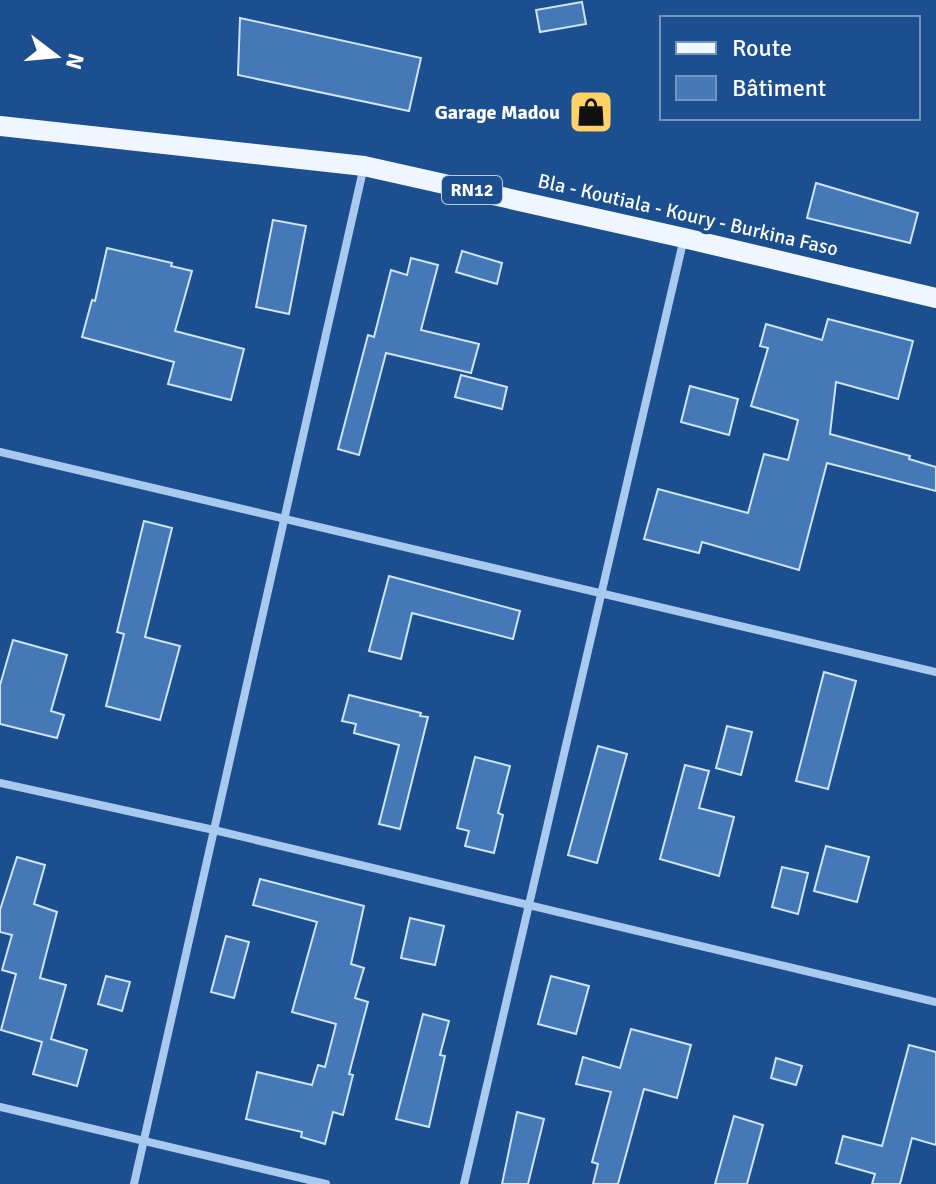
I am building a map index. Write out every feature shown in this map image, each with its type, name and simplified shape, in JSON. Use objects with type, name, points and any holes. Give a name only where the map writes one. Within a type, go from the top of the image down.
[{"type":"main road","name":"Bla - Koutiala - Koury - Burkina Faso","points":[[0,126],[364,166],[936,298]]},
{"type":"street","points":[[134,1184],[364,166]]},
{"type":"street","points":[[464,1184],[684,238]]},
{"type":"street","points":[[0,452],[936,672]]},
{"type":"street","points":[[0,783],[214,830],[936,1002]]},
{"type":"street","points":[[0,1107],[326,1184]]},
{"type":"building","points":[[582,2],[586,24],[540,32],[536,10]]},
{"type":"building","points":[[240,18],[421,58],[409,111],[238,75]]},
{"type":"building","points":[[816,183],[918,213],[910,243],[807,218]]},
{"type":"building","points":[[273,220],[306,226],[289,314],[256,307]]},
{"type":"building","points":[[107,248],[172,263],[171,266],[192,271],[175,331],[244,349],[231,400],[168,384],[174,362],[82,337],[92,300],[95,301]]},
{"type":"building","points":[[462,251],[502,263],[497,284],[456,272]]},
{"type":"building","points":[[411,258],[438,265],[421,330],[479,344],[471,373],[386,353],[359,455],[338,449],[368,335],[374,337],[391,270],[407,275]]},
{"type":"building","points":[[828,319],[913,341],[898,399],[836,382],[830,434],[910,456],[909,459],[936,467],[936,491],[827,463],[799,570],[702,542],[699,553],[644,539],[658,489],[748,513],[764,454],[788,460],[798,420],[751,406],[768,348],[760,346],[766,324],[822,340]]},
{"type":"building","points":[[461,375],[507,387],[502,409],[455,397]]},
{"type":"building","points":[[690,386],[738,399],[729,435],[681,422]]},
{"type":"building","points":[[144,521],[172,528],[145,637],[180,646],[160,720],[106,706],[124,634],[117,632]]},
{"type":"building","points":[[389,576],[520,611],[513,639],[412,613],[401,659],[369,651]]},
{"type":"building","points":[[13,640],[67,655],[51,711],[64,715],[57,738],[0,724],[0,685]]},
{"type":"building","points":[[824,672],[856,681],[828,789],[796,781]]},
{"type":"building","points":[[349,695],[428,717],[400,829],[379,824],[399,745],[354,733],[356,724],[342,721]]},
{"type":"building","points":[[727,726],[752,732],[741,775],[716,768]]},
{"type":"building","points":[[598,746],[627,754],[597,863],[568,855]]},
{"type":"building","points":[[475,757],[510,766],[498,813],[503,815],[494,853],[465,846],[469,831],[457,828]]},
{"type":"building","points":[[685,765],[709,771],[699,808],[734,817],[719,876],[660,859]]},
{"type":"building","points":[[826,846],[869,857],[857,902],[814,891]]},
{"type":"building","points":[[17,857],[45,865],[34,904],[57,912],[40,978],[66,985],[51,1039],[87,1050],[77,1086],[33,1074],[42,1042],[1,1030],[16,974],[2,970],[12,935],[0,932],[0,910]]},
{"type":"building","points":[[782,867],[808,873],[798,914],[772,907]]},
{"type":"building","points":[[260,879],[364,906],[351,964],[364,968],[355,998],[368,1002],[349,1074],[353,1075],[343,1115],[333,1112],[325,1144],[301,1137],[302,1132],[246,1119],[257,1072],[312,1085],[318,1065],[325,1067],[336,1024],[292,1012],[317,922],[253,905]]},
{"type":"building","points":[[410,918],[444,926],[435,965],[401,958]]},
{"type":"building","points":[[226,936],[249,942],[234,998],[211,992]]},
{"type":"building","points":[[106,976],[130,982],[122,1011],[98,1004]]},
{"type":"building","points":[[551,976],[589,986],[576,1034],[538,1024]]},
{"type":"building","points":[[423,1014],[449,1021],[440,1055],[445,1056],[429,1127],[396,1119]]},
{"type":"building","points":[[631,1029],[691,1045],[677,1098],[644,1089],[618,1184],[593,1184],[598,1164],[592,1162],[611,1092],[576,1084],[583,1057],[620,1068]]},
{"type":"building","points":[[909,1045],[936,1052],[936,1145],[912,1138],[900,1184],[872,1184],[875,1174],[836,1163],[843,1136],[882,1146]]},
{"type":"building","points":[[776,1058],[802,1066],[796,1085],[771,1078]]},
{"type":"building","points":[[517,1112],[544,1119],[528,1184],[502,1184]]},
{"type":"building","points":[[734,1116],[763,1125],[747,1184],[715,1184]]},
{"type":"place","name":"Garage Madou","points":[[591,112]]}]
